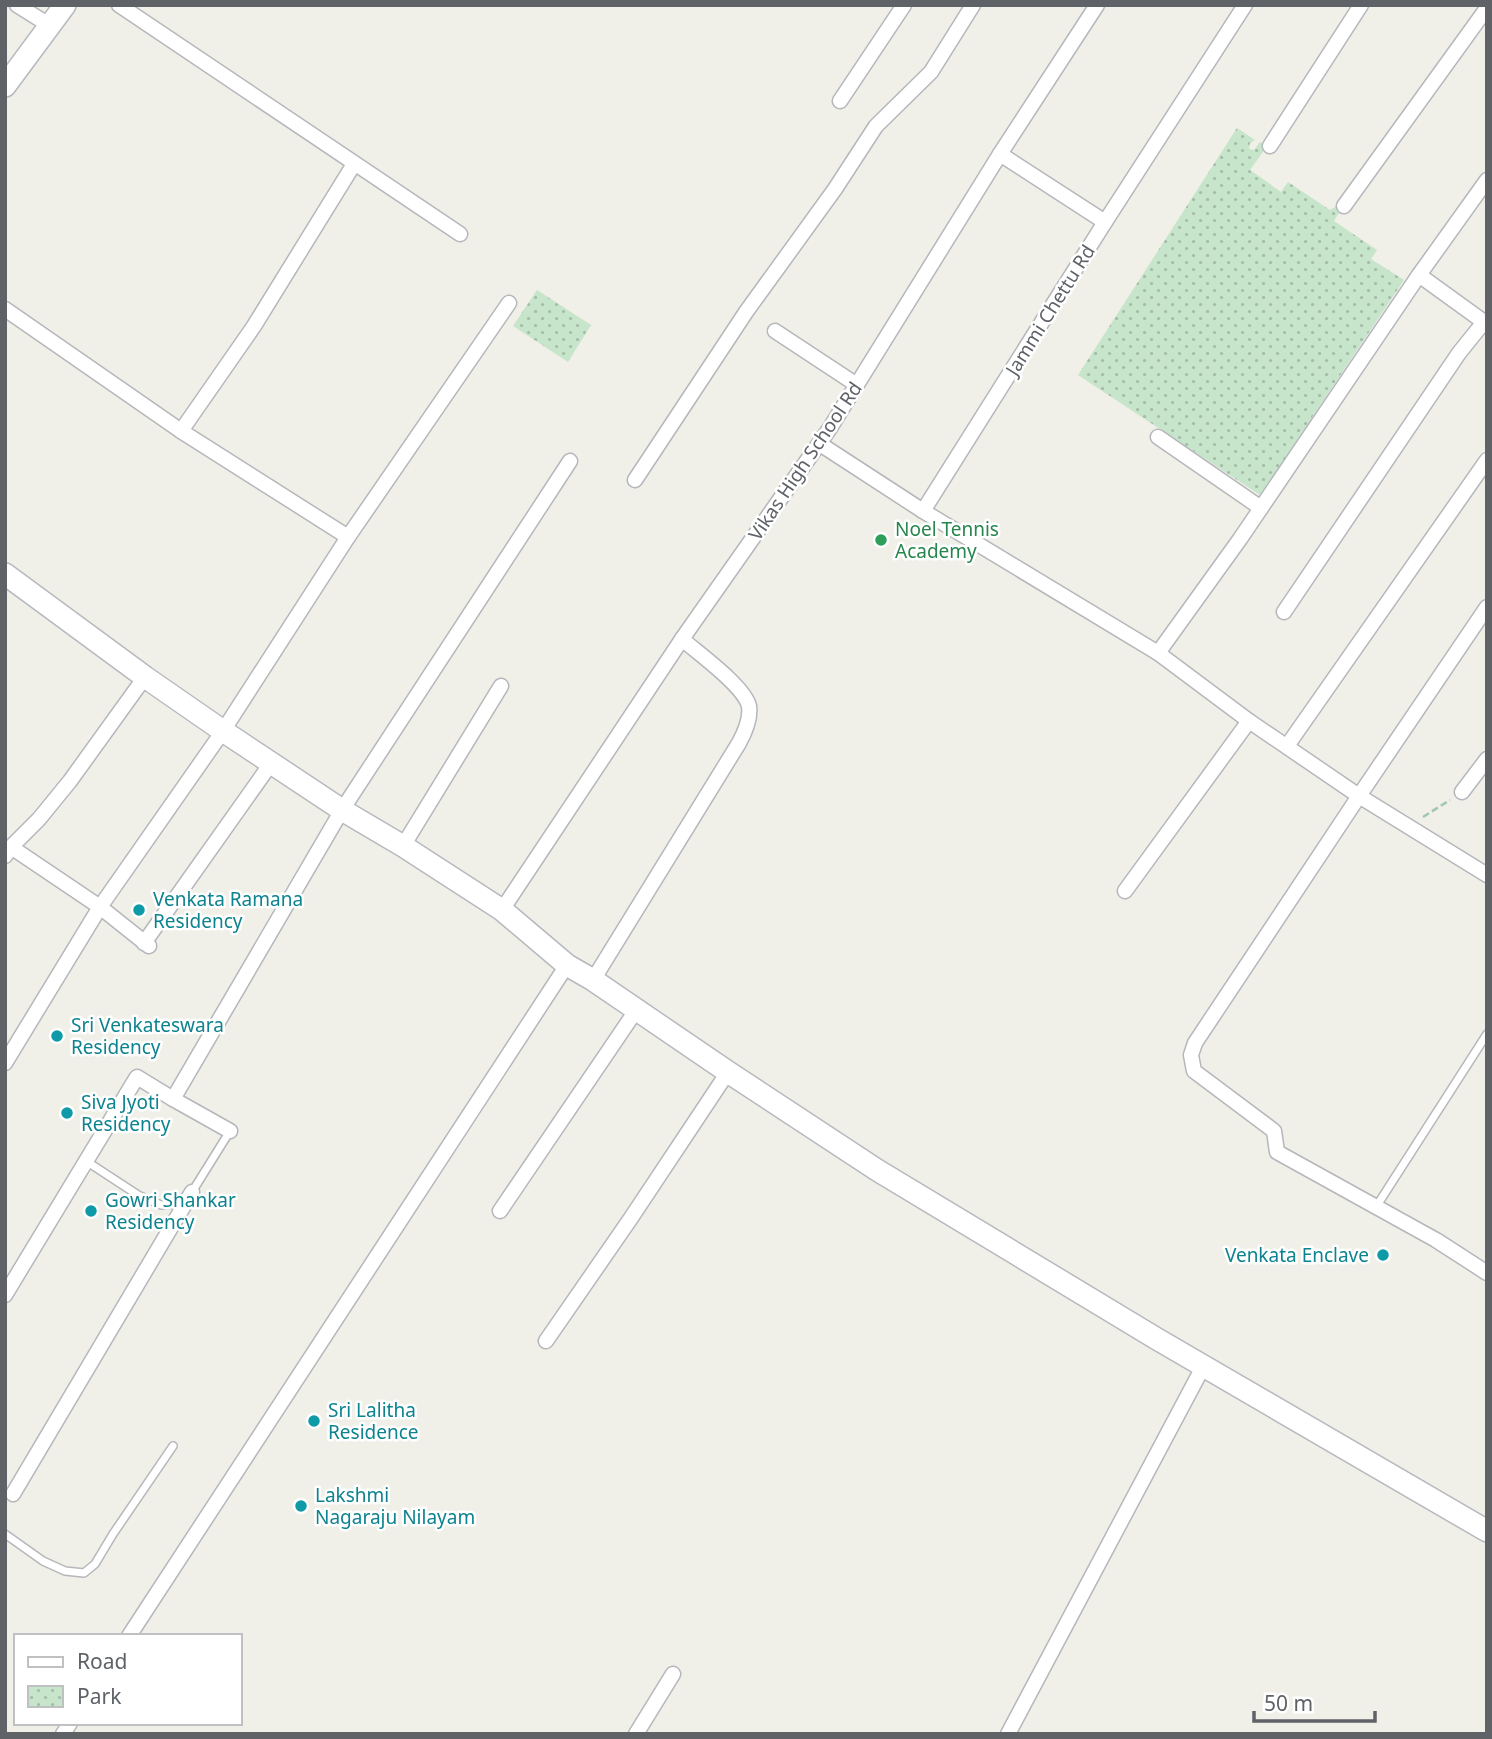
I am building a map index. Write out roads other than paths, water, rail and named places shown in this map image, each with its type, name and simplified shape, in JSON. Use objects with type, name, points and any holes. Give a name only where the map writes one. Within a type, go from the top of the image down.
[{"type":"street","points":[[17,5],[49,25]]},
{"type":"street","points":[[5,86],[65,5]]},
{"type":"street","points":[[119,5],[460,234]]},
{"type":"street","points":[[840,101],[904,5]]},
{"type":"street","points":[[635,480],[739,323],[876,126],[931,72],[973,5]]},
{"type":"street","name":"Vikas High School Rd","points":[[502,910],[682,639],[820,444],[1000,154],[1097,5]]},
{"type":"street","name":"Jammi Chettu Rd","points":[[923,511],[1245,5]]},
{"type":"street","points":[[1270,146],[1361,5]]},
{"type":"street","points":[[1344,206],[1487,8]]},
{"type":"street","points":[[1000,154],[1105,222]]},
{"type":"street","points":[[181,431],[254,326],[354,164]]},
{"type":"street","points":[[1158,653],[1487,180]]},
{"type":"street","points":[[1284,612],[1459,353],[1483,322],[1419,275]]},
{"type":"street","points":[[5,1063],[100,907],[223,731],[348,537],[509,303]]},
{"type":"street","points":[[5,309],[181,431],[348,537]]},
{"type":"street","points":[[775,331],[857,385]]},
{"type":"street","points":[[1158,437],[1261,508]]},
{"type":"street","points":[[820,444],[923,511],[1158,653],[1249,721],[1359,796],[1487,875]]},
{"type":"street","points":[[1287,746],[1487,460]]},
{"type":"street","points":[[173,1099],[342,810],[570,461]]},
{"type":"street","points":[[5,574],[223,731],[342,810],[502,910],[567,965],[877,1170],[1203,1367],[1487,1531]]},
{"type":"street","points":[[1487,607],[1195,1043],[1191,1055],[1194,1071],[1274,1131],[1277,1153],[1436,1240],[1487,1273]]},
{"type":"street","points":[[593,980],[747,727],[749,708],[744,695],[682,639]]},
{"type":"street","points":[[145,677],[71,781],[8,851],[100,907],[147,944],[272,762]]},
{"type":"street","points":[[403,846],[501,686]]},
{"type":"street","points":[[1125,891],[1249,721]]},
{"type":"street","points":[[1462,792],[1487,759]]},
{"type":"street","points":[[130,1634],[567,965]]},
{"type":"street","points":[[500,1211],[636,1009]]},
{"type":"street","points":[[546,1341],[728,1072]]},
{"type":"street","points":[[5,1295],[137,1077],[230,1131]]},
{"type":"street","points":[[13,1494],[192,1192]]},
{"type":"street","points":[[1008,1734],[1203,1367]]},
{"type":"street","points":[[636,1734],[673,1674]]},
{"type":"lane","points":[[1375,1208],[1487,1034]]},
{"type":"lane","points":[[86,1161],[138,1195],[161,1205],[174,1204],[192,1192],[230,1131]]},
{"type":"lane","points":[[5,1534],[43,1561],[65,1571],[84,1573],[95,1564],[173,1446]]},
{"type":"place","name":"Noel Tennis Academy","points":[[881,540]]},
{"type":"place","name":"Venkata Ramana Residency","points":[[139,910]]},
{"type":"place","name":"Sri Venkateswara Residency","points":[[57,1036]]},
{"type":"place","name":"Siva Jyoti Residency","points":[[67,1113]]},
{"type":"place","name":"Gowri Shankar Residency","points":[[91,1211]]},
{"type":"place","name":"Venkata Enclave","points":[[1383,1255]]},
{"type":"place","name":"Sri Lalitha Residence","points":[[314,1421]]},
{"type":"place","name":"Lakshmi Nagaraju Nilayam","points":[[301,1506]]}]
